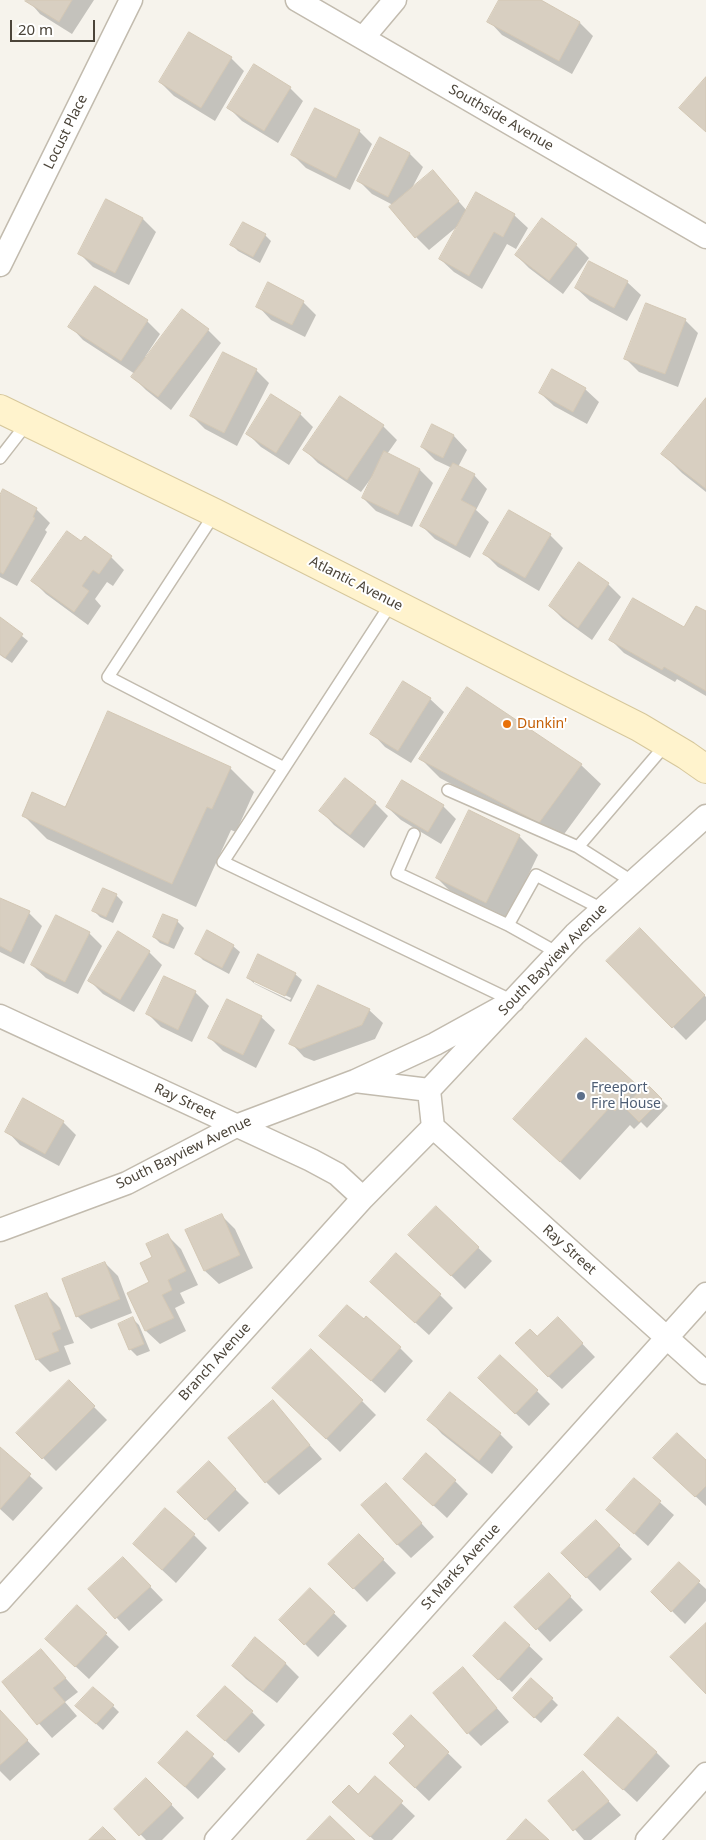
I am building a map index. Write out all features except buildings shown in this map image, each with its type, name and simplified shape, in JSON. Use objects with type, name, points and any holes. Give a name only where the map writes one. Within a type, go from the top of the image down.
[{"type":"main road","name":"Atlantic Avenue","points":[[0,409],[215,512],[639,727],[706,769]]},
{"type":"street","name":"Locust Place","points":[[0,265],[131,0]]},
{"type":"street","name":"Southside Avenue","points":[[297,0],[706,237]]},
{"type":"street","points":[[363,38],[395,0]]},
{"type":"street","name":"South Bayview Avenue","points":[[0,1230],[127,1183],[236,1126],[355,1081],[429,1090],[575,934],[706,816]]},
{"type":"street","points":[[355,1081],[435,1044],[513,1001]]},
{"type":"street","name":"Ray Street","points":[[0,1016],[311,1160],[337,1174],[363,1198]]},
{"type":"street","points":[[429,1090],[433,1127]]},
{"type":"street","name":"Ray Street","points":[[433,1127],[706,1373]]},
{"type":"street","name":"Branch Avenue","points":[[0,1601],[363,1198],[433,1127]]},
{"type":"street","name":"St Marks Avenue","points":[[216,1840],[706,1294]]},
{"type":"street","points":[[647,1840],[706,1774]]},
{"type":"lane","points":[[0,458],[28,422]]},
{"type":"lane","points":[[215,512],[108,677],[284,768]]},
{"type":"lane","points":[[392,602],[222,862],[513,1001]]},
{"type":"lane","points":[[578,847],[667,743]]},
{"type":"lane","points":[[448,790],[578,847],[633,882]]},
{"type":"lane","points":[[414,834],[397,873],[508,925],[558,953]]},
{"type":"lane","points":[[508,925],[536,875],[602,909]]},
{"type":"place","name":"Dunkin'","points":[[507,724]]},
{"type":"place","name":"Freeport Fire House","points":[[581,1096]]}]
